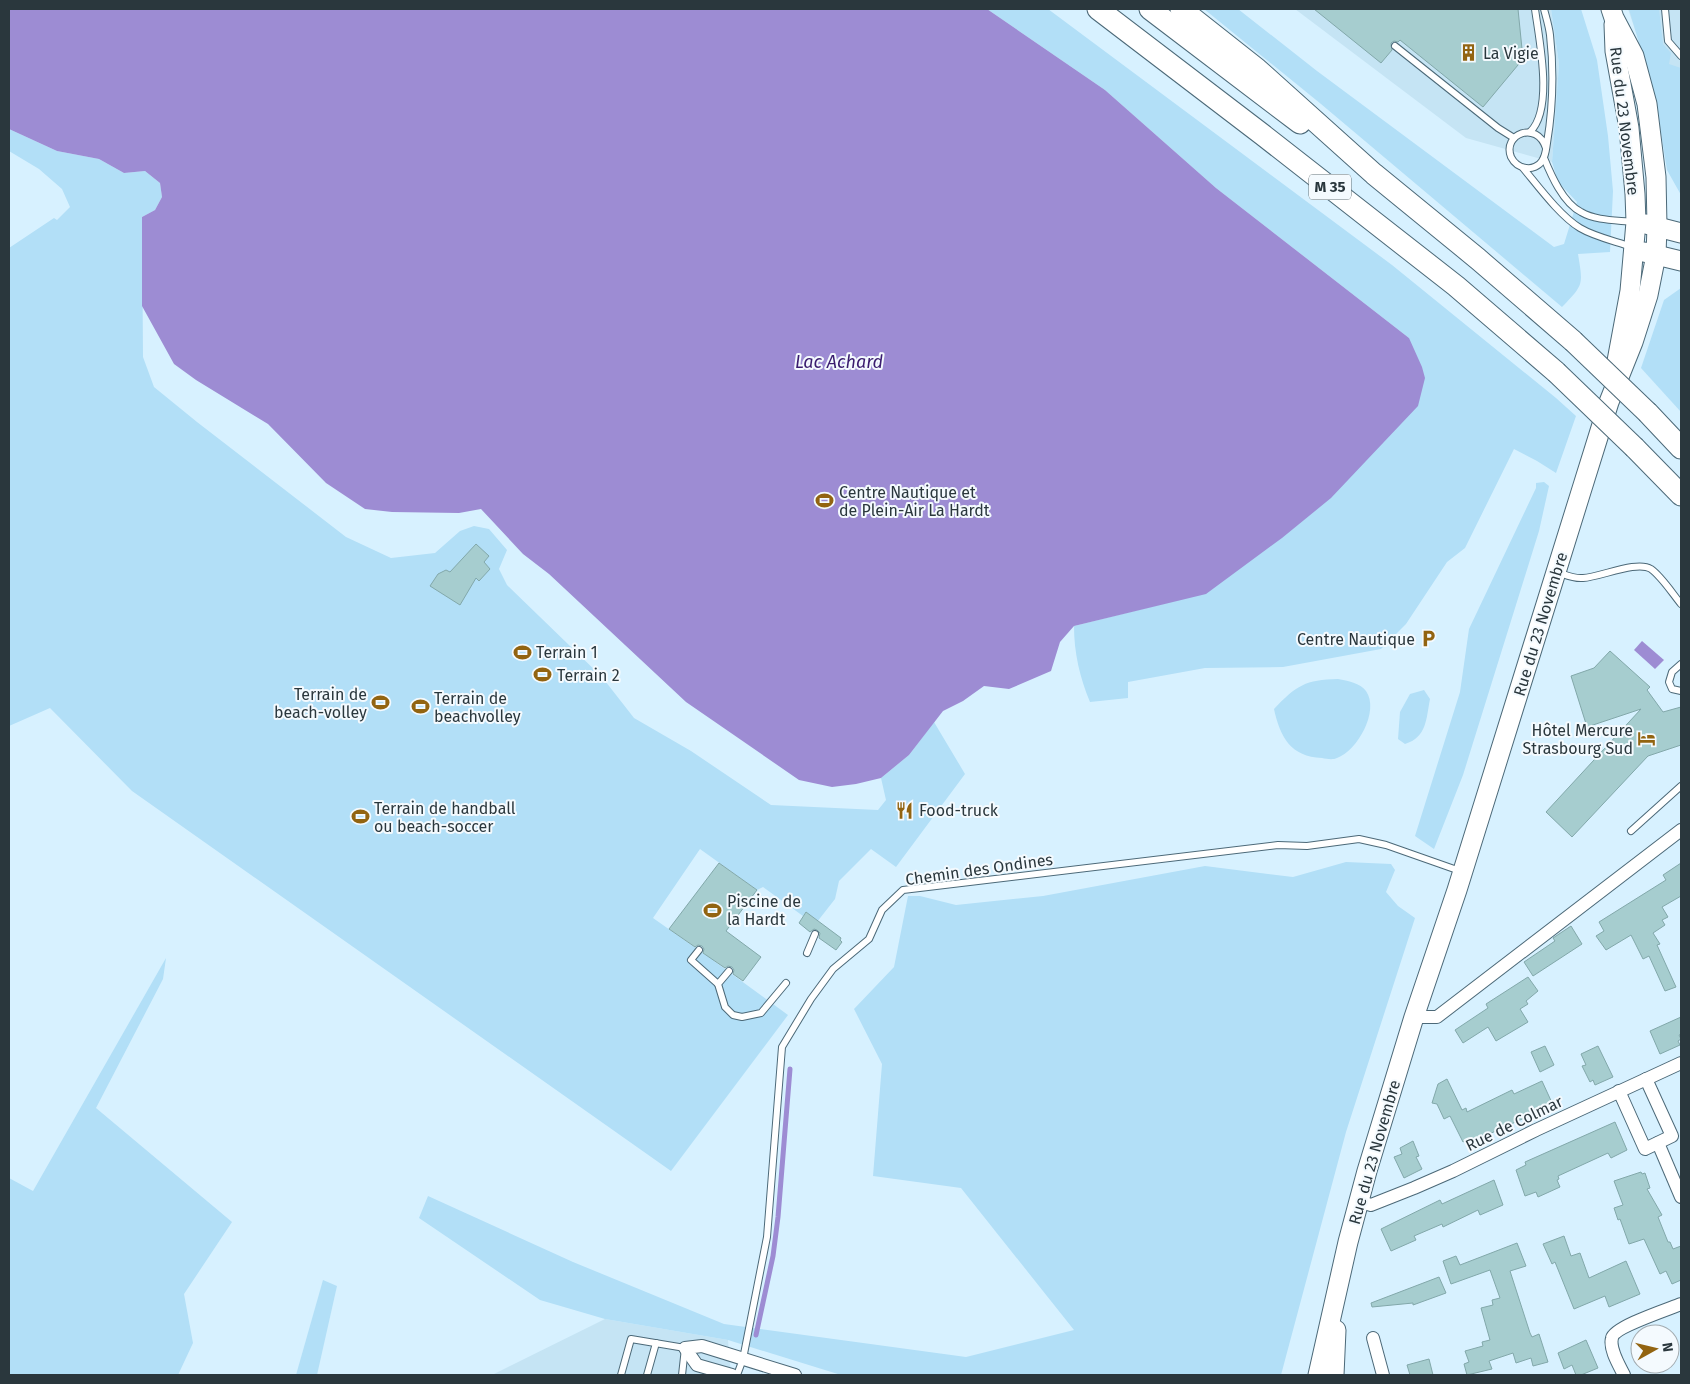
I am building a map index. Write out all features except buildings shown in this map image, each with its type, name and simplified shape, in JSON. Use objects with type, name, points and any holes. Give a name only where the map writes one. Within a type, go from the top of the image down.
[{"type":"highway","name":"M 35","points":[[1098,9],[1456,286],[1556,372],[1681,495]]},
{"type":"highway","name":"M 35","points":[[1150,9],[1284,112],[1374,174],[1478,259],[1573,341],[1648,413],[1681,448]]},
{"type":"highway","points":[[1181,9],[1257,69],[1374,174]]},
{"type":"main road","name":"Rue du 23 Novembre","points":[[1610,402],[1630,292],[1636,222],[1629,128],[1615,51],[1612,14]]},
{"type":"main road","name":"Rue du 23 Novembre","points":[[1318,1375],[1358,1201],[1414,1017],[1462,872],[1610,402],[1642,319],[1648,295],[1656,255],[1657,226],[1656,177],[1647,104],[1634,56],[1612,14]]},
{"type":"main road","points":[[1636,222],[1681,233]]},
{"type":"main road","points":[[1633,249],[1681,261]]},
{"type":"main road","name":"Rue du 23 Novembre","points":[[1334,1375],[1338,1288]]},
{"type":"main road","name":"Rue du 23 Novembre","points":[[1310,1375],[1312,1364],[1321,1356]]},
{"type":"street","points":[[1414,1017],[1437,1018],[1681,830]]},
{"type":"street","name":"Rue de Colmar","points":[[1358,1201],[1371,1205],[1420,1185],[1681,1063]]},
{"type":"street","points":[[1619,1091],[1645,1149],[1672,1136],[1646,1079]]},
{"type":"street","points":[[1658,1143],[1681,1198]]},
{"type":"street","points":[[1624,1375],[1613,1349],[1612,1337],[1614,1333],[1626,1326],[1681,1304]]},
{"type":"street","points":[[1373,1338],[1383,1375]]},
{"type":"street","points":[[732,1375],[697,1365],[685,1348],[702,1346],[795,1375]]},
{"type":"lane","points":[[1530,132],[1536,127],[1539,118],[1543,70],[1535,9]]},
{"type":"lane","points":[[1523,168],[1535,167],[1544,158],[1551,119],[1552,64],[1549,32],[1544,9]]},
{"type":"lane","points":[[1665,9],[1668,40],[1681,56]]},
{"type":"lane","points":[[1395,46],[1498,128],[1514,138]]},
{"type":"lane","points":[[1546,148],[1541,137],[1530,132],[1524,132],[1514,138],[1510,156],[1517,165],[1523,168],[1545,196],[1578,227],[1633,249]]},
{"type":"lane","points":[[1544,158],[1557,186],[1580,212],[1600,218],[1636,222]]},
{"type":"lane","points":[[1556,572],[1576,578],[1585,578],[1644,566],[1653,570],[1681,604]]},
{"type":"lane","points":[[1681,664],[1672,672],[1669,682],[1672,689],[1681,691]]},
{"type":"lane","points":[[1631,831],[1681,786]]},
{"type":"lane","name":"Chemin des Ondines","points":[[738,1375],[743,1359],[767,1237],[782,1047],[811,999],[833,969],[869,939],[882,910],[903,890],[1278,845],[1307,846],[1359,839],[1386,845],[1462,872]]},
{"type":"lane","points":[[807,953],[815,934]]},
{"type":"lane","points":[[698,950],[691,960],[718,984],[725,1007],[733,1015],[742,1017],[761,1013],[786,983]]},
{"type":"lane","points":[[718,984],[729,971]]},
{"type":"lane","points":[[621,1375],[631,1339],[685,1348],[682,1375]]},
{"type":"lane","points":[[647,1375],[656,1343]]},
{"type":"shaded area","points":[[987,9],[1048,9],[1392,265],[1576,416],[1556,473],[1514,449],[1465,548],[1447,562],[1406,624],[1381,649],[1283,667],[1205,668],[1128,682],[1128,698],[1090,702],[1078,665],[1074,626],[1206,593],[1409,338],[1216,188],[1105,90]]},
{"type":"shaded area","points":[[1204,9],[1238,9],[1317,71],[1554,247],[1564,244],[1577,202],[1558,182],[1552,162],[1559,64],[1551,9],[1581,9],[1597,60],[1608,136],[1613,191],[1610,252],[1578,254],[1581,272],[1580,284],[1562,307],[1321,104]]},
{"type":"shaded area","points":[[1295,9],[1551,9],[1559,64],[1552,162],[1466,138]]},
{"type":"shaded area","points":[[1628,9],[1681,9],[1681,140],[1654,85]]},
{"type":"shaded area","points":[[1629,9],[1659,9],[1663,44],[1671,53],[1669,64],[1681,68],[1681,195],[1667,170],[1655,97]]},
{"type":"shaded area","points":[[9,129],[57,151],[99,159],[124,173],[145,171],[160,183],[162,197],[155,210],[142,217],[143,357],[154,387],[346,537],[391,558],[435,553],[460,531],[474,526],[489,529],[507,550],[499,569],[507,585],[602,677],[634,718],[691,751],[771,805],[878,810],[886,800],[881,778],[909,755],[934,722],[965,774],[896,867],[871,849],[839,881],[835,899],[817,922],[806,912],[803,916],[763,887],[757,890],[700,849],[653,918],[707,956],[715,946],[714,961],[788,1015],[671,1171],[132,791],[50,708],[9,726],[9,248],[54,218],[57,220],[70,207],[62,189],[39,169],[9,151]]},
{"type":"shaded area","points":[[1681,288],[1681,412],[1641,368],[1664,300]]},
{"type":"shaded area","points":[[1544,482],[1549,486],[1539,531],[1463,775],[1434,849],[1415,836],[1460,692],[1469,629],[1536,488],[1536,483]]},
{"type":"shaded area","points":[[1338,679],[1357,684],[1366,691],[1370,699],[1370,709],[1364,729],[1352,747],[1345,754],[1337,758],[1328,759],[1302,754],[1289,744],[1284,737],[1274,709],[1289,694],[1302,685]]},
{"type":"shaded area","points":[[1424,690],[1430,699],[1422,732],[1418,737],[1405,744],[1398,739],[1400,712],[1410,694]]},
{"type":"shaded area","points":[[1346,862],[1391,864],[1395,870],[1386,892],[1398,906],[1415,918],[1346,1132],[1281,1375],[841,1375],[728,1340],[605,1319],[540,1300],[419,1218],[428,1196],[573,1262],[724,1324],[966,1357],[1074,1330],[961,1188],[873,1176],[882,1064],[854,1009],[894,967],[908,896],[920,896],[956,905],[1043,896],[1205,866],[1293,877]]},
{"type":"shaded area","points":[[166,958],[163,979],[96,1108],[232,1222],[184,1294],[193,1343],[178,1375],[9,1375],[9,1178],[33,1191]]},
{"type":"shaded area","points":[[323,1280],[337,1286],[317,1375],[296,1375]]},
{"type":"shaded area","points":[[605,1319],[728,1340],[731,1375],[492,1375]]},
{"type":"water","name":"Lac Achard","points":[[9,9],[987,9],[1105,90],[1216,188],[1409,338],[1425,378],[1418,406],[1331,498],[1282,538],[1206,594],[1074,626],[1060,642],[1051,671],[1009,689],[984,686],[963,701],[943,711],[909,755],[881,778],[832,787],[799,780],[686,702],[549,574],[523,554],[481,509],[459,513],[392,512],[365,509],[326,483],[268,424],[196,380],[174,364],[142,306],[142,217],[155,210],[162,197],[160,183],[145,171],[124,173],[99,159],[57,151],[9,129]]},
{"type":"water","points":[[1642,641],[1664,660],[1655,669],[1634,650]]},
{"type":"waterway","points":[[756,1335],[773,1256],[778,1217],[790,1069]]},
{"type":"place","name":"La Vigie","points":[[1469,53]]},
{"type":"place","name":"Centre Nautique et de Plein-Air La Hardt","points":[[825,501]]},
{"type":"place","name":"Centre Nautique","points":[[1429,639]]},
{"type":"place","name":"Terrain 1","points":[[522,652]]},
{"type":"place","name":"Terrain 2","points":[[543,675]]},
{"type":"place","name":"Terrain de beach-volley","points":[[381,703]]},
{"type":"place","name":"Terrain de beachvolley","points":[[420,707]]},
{"type":"place","name":"Hôtel Mercure Strasbourg Sud","points":[[1647,739]]},
{"type":"place","name":"Food-truck","points":[[905,810]]},
{"type":"place","name":"Terrain de handball ou beach-soccer","points":[[360,817]]},
{"type":"place","name":"Piscine de la Hardt","points":[[713,910]]}]
